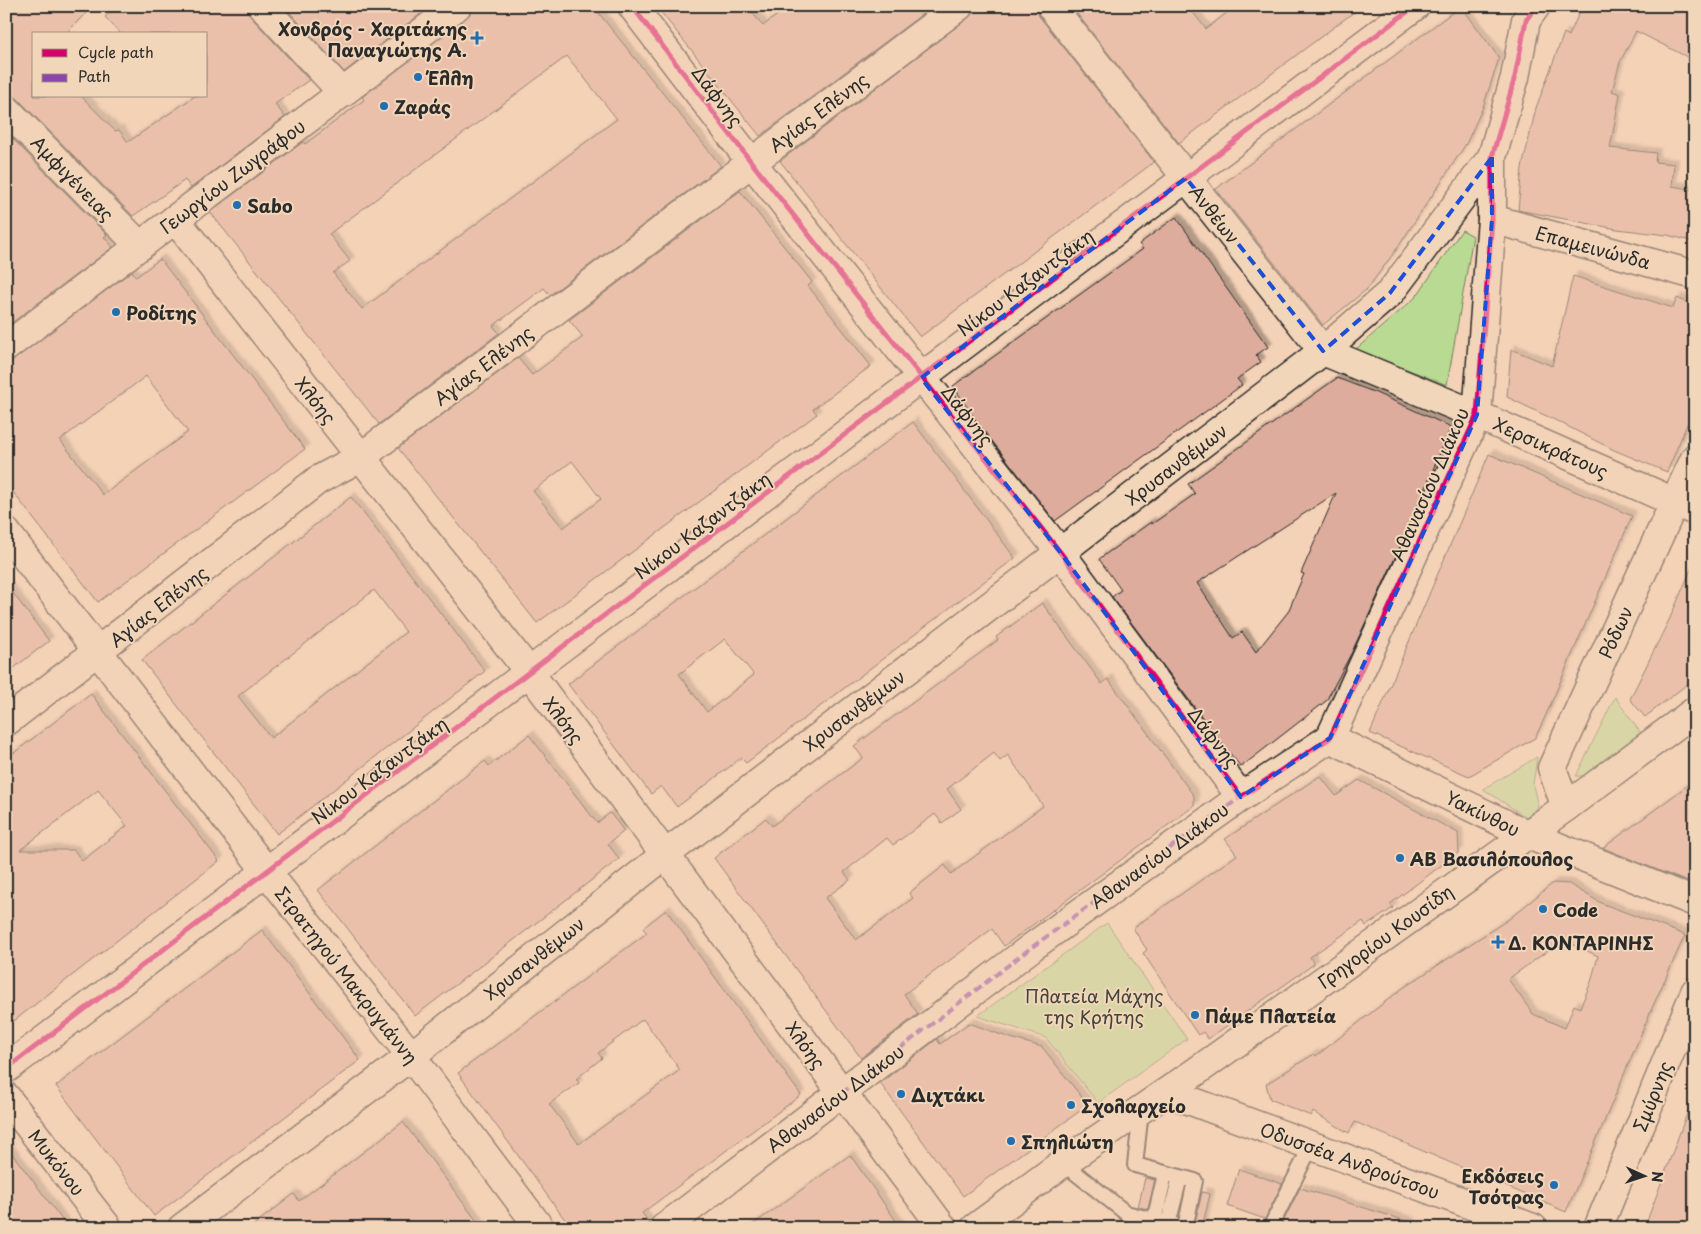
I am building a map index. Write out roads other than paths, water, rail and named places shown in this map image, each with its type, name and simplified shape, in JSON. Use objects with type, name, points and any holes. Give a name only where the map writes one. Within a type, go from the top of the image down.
[{"type":"street","points":[[262,6],[342,93]]},
{"type":"street","name":"Γεωργίου Ζωγράφου","points":[[6,346],[457,6]]},
{"type":"street","name":"Δάφνης","points":[[632,6],[752,163],[1060,552],[1241,797]]},
{"type":"street","name":"Αγίας Ελένης","points":[[6,722],[98,653],[318,480],[361,457],[959,6]]},
{"type":"street","name":"Ανθέων","points":[[1051,6],[1323,351]]},
{"type":"street","name":"Νίκου Καζαντζάκη","points":[[6,1069],[529,672],[1416,6]]},
{"type":"street","name":"Αθανασίου Διάκου","points":[[664,1228],[1032,947],[1241,797],[1330,738],[1477,415],[1492,219],[1492,157],[1515,77],[1526,11]]},
{"type":"street","name":"Αμφιγένειας","points":[[6,110],[140,246]]},
{"type":"street","name":"Χρυσανθέμων","points":[[182,1228],[411,1056],[666,854],[1323,351],[1390,292],[1492,157]]},
{"type":"street","name":"Χλόης","points":[[175,219],[529,672],[943,1228]]},
{"type":"street","name":"Επαμεινώνδα","points":[[1492,219],[1695,275]]},
{"type":"street","name":"Χερσικράτους","points":[[1323,351],[1477,415],[1685,507]]},
{"type":"street","name":"Ρόδων","points":[[1566,807],[1552,768],[1685,507],[1695,458]]},
{"type":"street","name":"Στρατηγού Μακρυγιάννη","points":[[6,532],[411,1056],[531,1225]]},
{"type":"street","name":"Γρηγορίου Κουσίδη","points":[[974,1228],[1566,807],[1695,711]]},
{"type":"street","name":"Υακίνθου","points":[[1330,738],[1526,834],[1695,902]]},
{"type":"street","name":"Σμύρνης","points":[[1598,1228],[1695,992]]},
{"type":"street","name":"Οδυσσέα Ανδρούτσου","points":[[1167,1092],[1533,1228]]},
{"type":"street","name":"Μυκόνου","points":[[6,1096],[108,1228]]},
{"type":"lane","points":[[1063,1163],[1126,1214],[1184,1228],[1196,1182],[1135,1165],[1141,1110]]},
{"type":"lane","points":[[1270,1228],[1311,1146]]},
{"type":"lane","points":[[1154,1220],[1165,1174]]},
{"type":"place","name":"Χονδρός - Χαριτάκης Παναγιώτης Α.","points":[[477,38]]},
{"type":"place","name":"Έλλη","points":[[418,77]]},
{"type":"place","name":"Ζαράς","points":[[384,106]]},
{"type":"place","name":"Sabo","points":[[237,205]]},
{"type":"place","name":"Ροδίτης","points":[[116,312]]},
{"type":"place","name":"AB Βασιλόπουλος","points":[[1400,858]]},
{"type":"place","name":"Code","points":[[1543,909]]},
{"type":"place","name":"Δ. ΚΟΝΤΑΡΙΝΗΣ","points":[[1498,942]]},
{"type":"place","name":"Πάμε Πλατεία","points":[[1195,1015]]},
{"type":"place","name":"Διχτάκι","points":[[901,1094]]},
{"type":"place","name":"Σχολαρχείο","points":[[1071,1105]]},
{"type":"place","name":"Σπηλιώτη","points":[[1011,1141]]},
{"type":"place","name":"Εκδόσεις Τσότρας","points":[[1554,1185]]},
{"type":"park label","name":"Πλατεία Μάχης της Κρήτης","points":[[1094,1005]]}]
